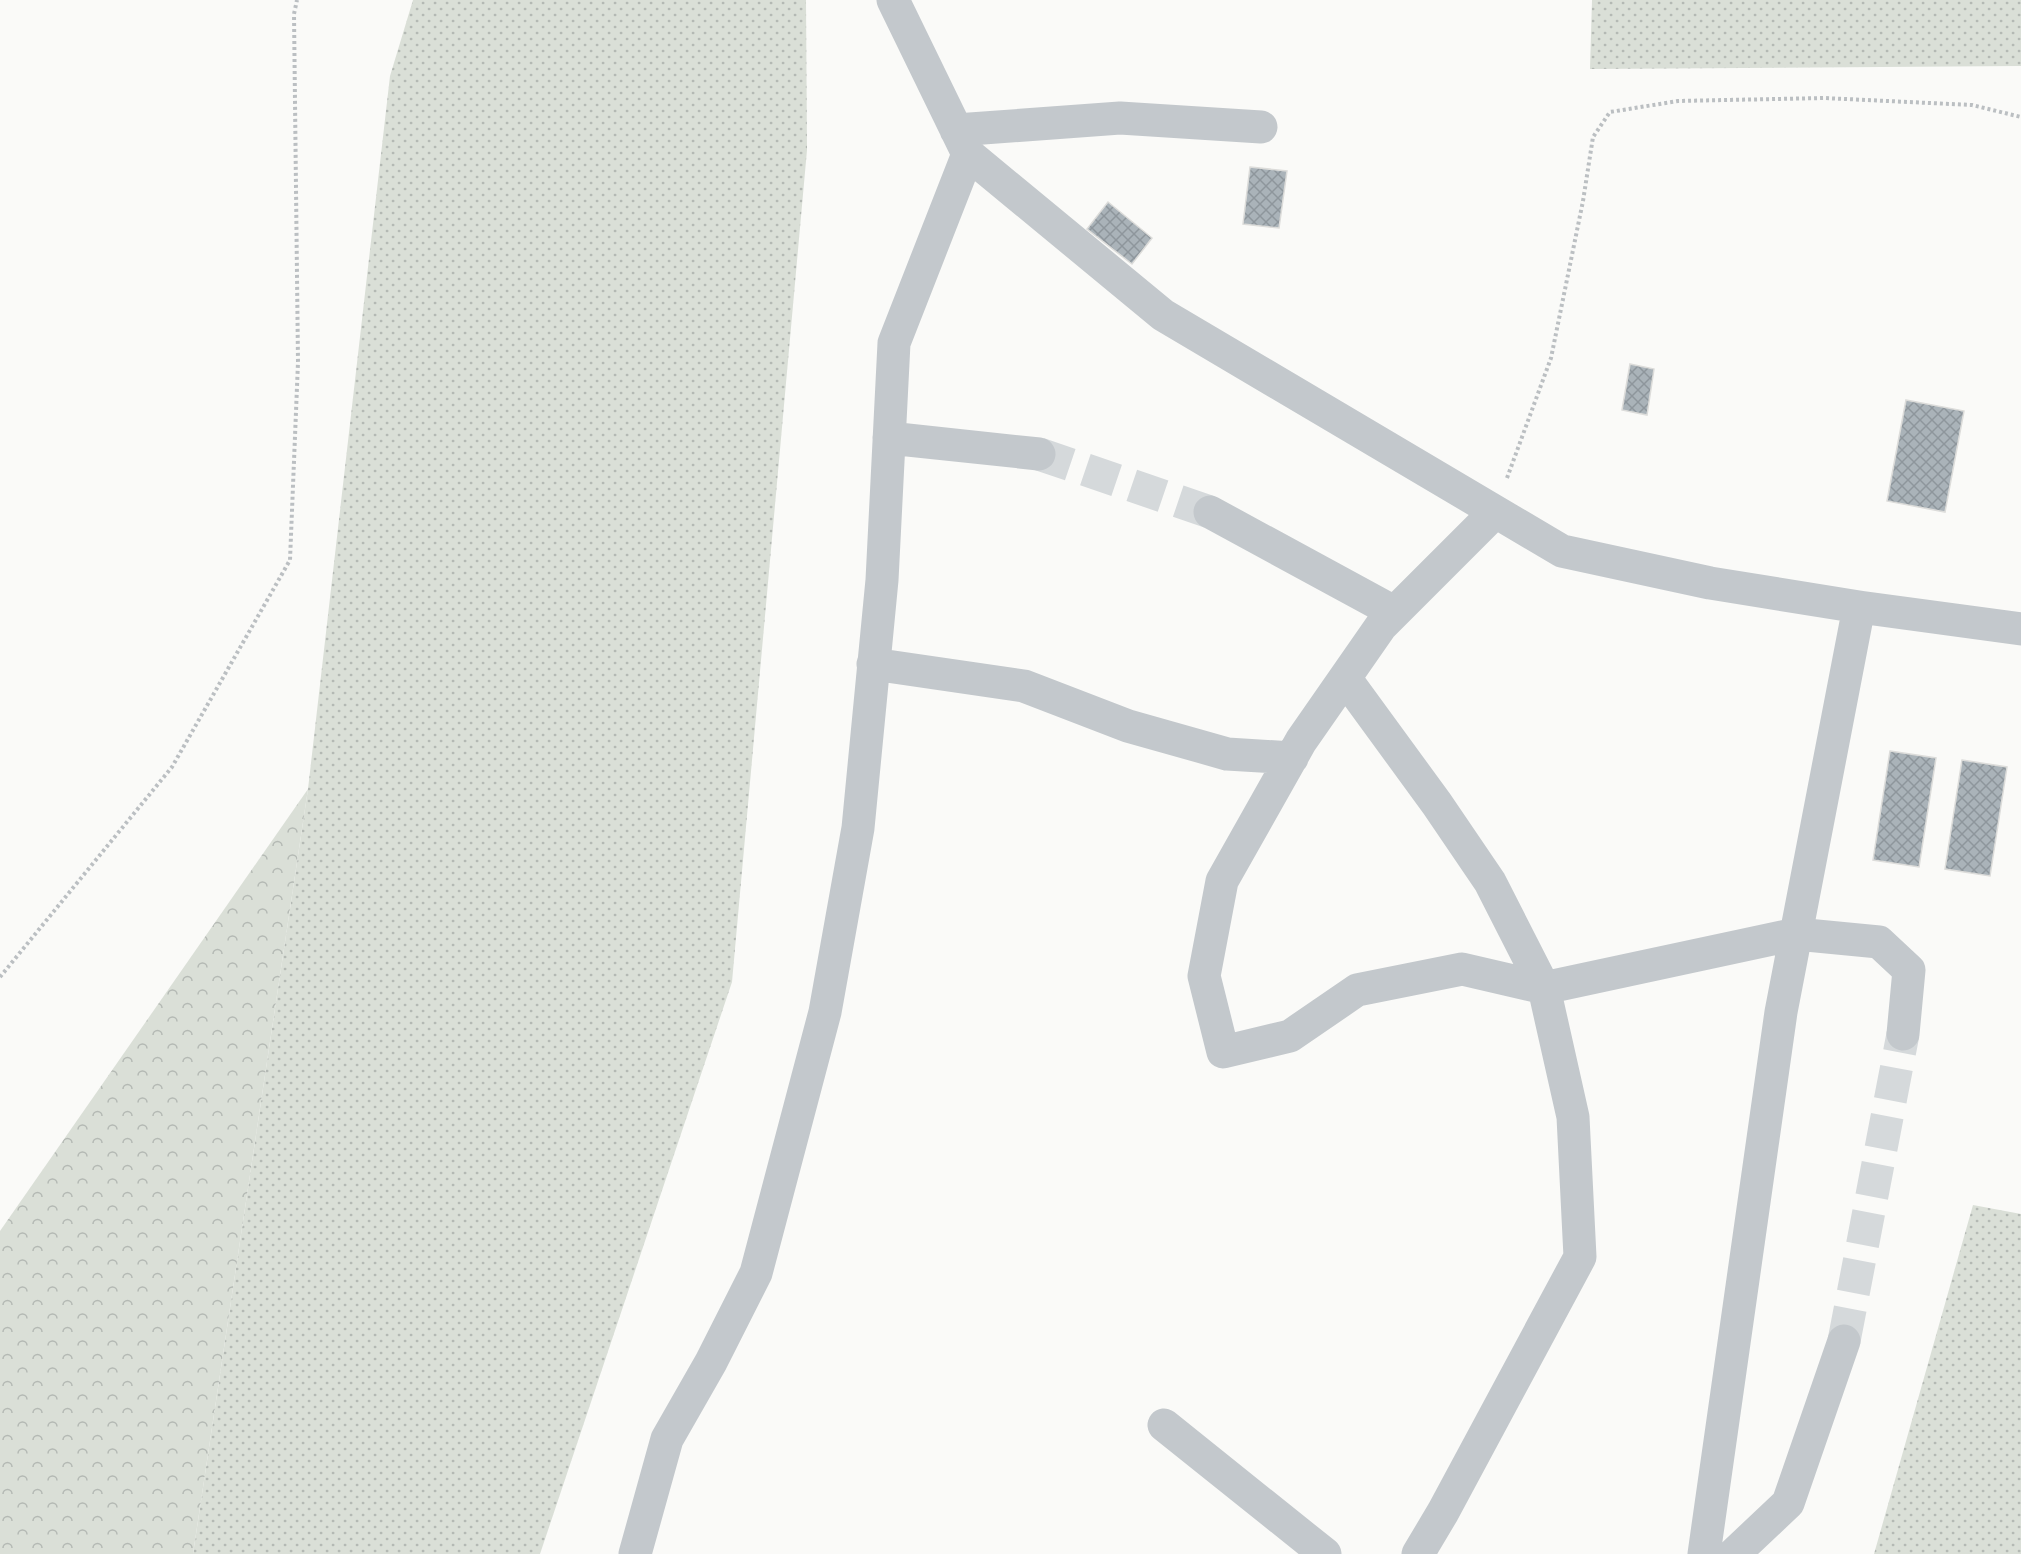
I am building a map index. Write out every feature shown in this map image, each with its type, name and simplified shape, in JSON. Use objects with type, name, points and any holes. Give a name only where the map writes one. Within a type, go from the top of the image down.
[{"type":"street","points":[[893,0],[962,142],[1162,315],[1562,551],[1710,583],[1859,607],[2021,629]]},
{"type":"street","points":[[962,142],[1120,118],[1261,127]]},
{"type":"street","points":[[635,1554],[667,1438],[711,1362],[756,1273],[825,1012],[858,828],[882,580],[894,342],[962,142]]},
{"type":"street","points":[[889,438],[1039,454]]},
{"type":"street","points":[[1210,512],[1394,612]]},
{"type":"street","points":[[1495,512],[1381,626],[1292,758],[1222,881],[1204,976],[1223,1052],[1290,1036],[1357,990],[1462,969],[1544,988],[1796,934],[1879,942],[1909,970],[1903,1034]]},
{"type":"street","points":[[1704,1554],[1781,1012],[1859,607]]},
{"type":"street","points":[[873,664],[1024,686],[1128,726],[1227,754],[1292,758]]},
{"type":"street","points":[[1345,678],[1437,804],[1490,882],[1544,988],[1573,1117],[1580,1257],[1443,1512],[1418,1554]]},
{"type":"street","points":[[1734,1554],[1788,1503],[1844,1341]]},
{"type":"street","points":[[1164,1425],[1325,1554]]},
{"type":"path","points":[[0,977],[172,767],[290,560],[298,362],[294,14],[297,0]]},
{"type":"path","points":[[1495,512],[1551,358],[1583,201],[1593,137],[1610,112],[1678,101],[1824,98],[1972,105],[2021,117]]},
{"type":"green space","points":[[413,0],[806,0],[807,150],[732,982],[540,1554],[193,1554],[308,789],[390,76]]},
{"type":"green space","points":[[1592,0],[2021,0],[2021,66],[1590,69]]},
{"type":"green space","points":[[308,789],[193,1554],[0,1554],[0,1231]]},
{"type":"green space","points":[[1973,1205],[2021,1214],[2021,1554],[1874,1554]]},
{"type":"building","points":[[1250,167],[1287,171],[1279,228],[1243,224]]},
{"type":"building","points":[[1108,202],[1152,238],[1132,264],[1087,229]]},
{"type":"building","points":[[1630,364],[1654,369],[1647,415],[1622,410]]},
{"type":"building","points":[[1906,400],[1964,411],[1945,512],[1887,501]]},
{"type":"building","points":[[1890,751],[1936,758],[1919,867],[1873,860]]},
{"type":"building","points":[[1962,760],[2007,767],[1990,876],[1945,869]]},
{"type":"tunnel","points":[[1039,454],[1210,512]]},
{"type":"tunnel","points":[[1844,1341],[1903,1034]]}]
